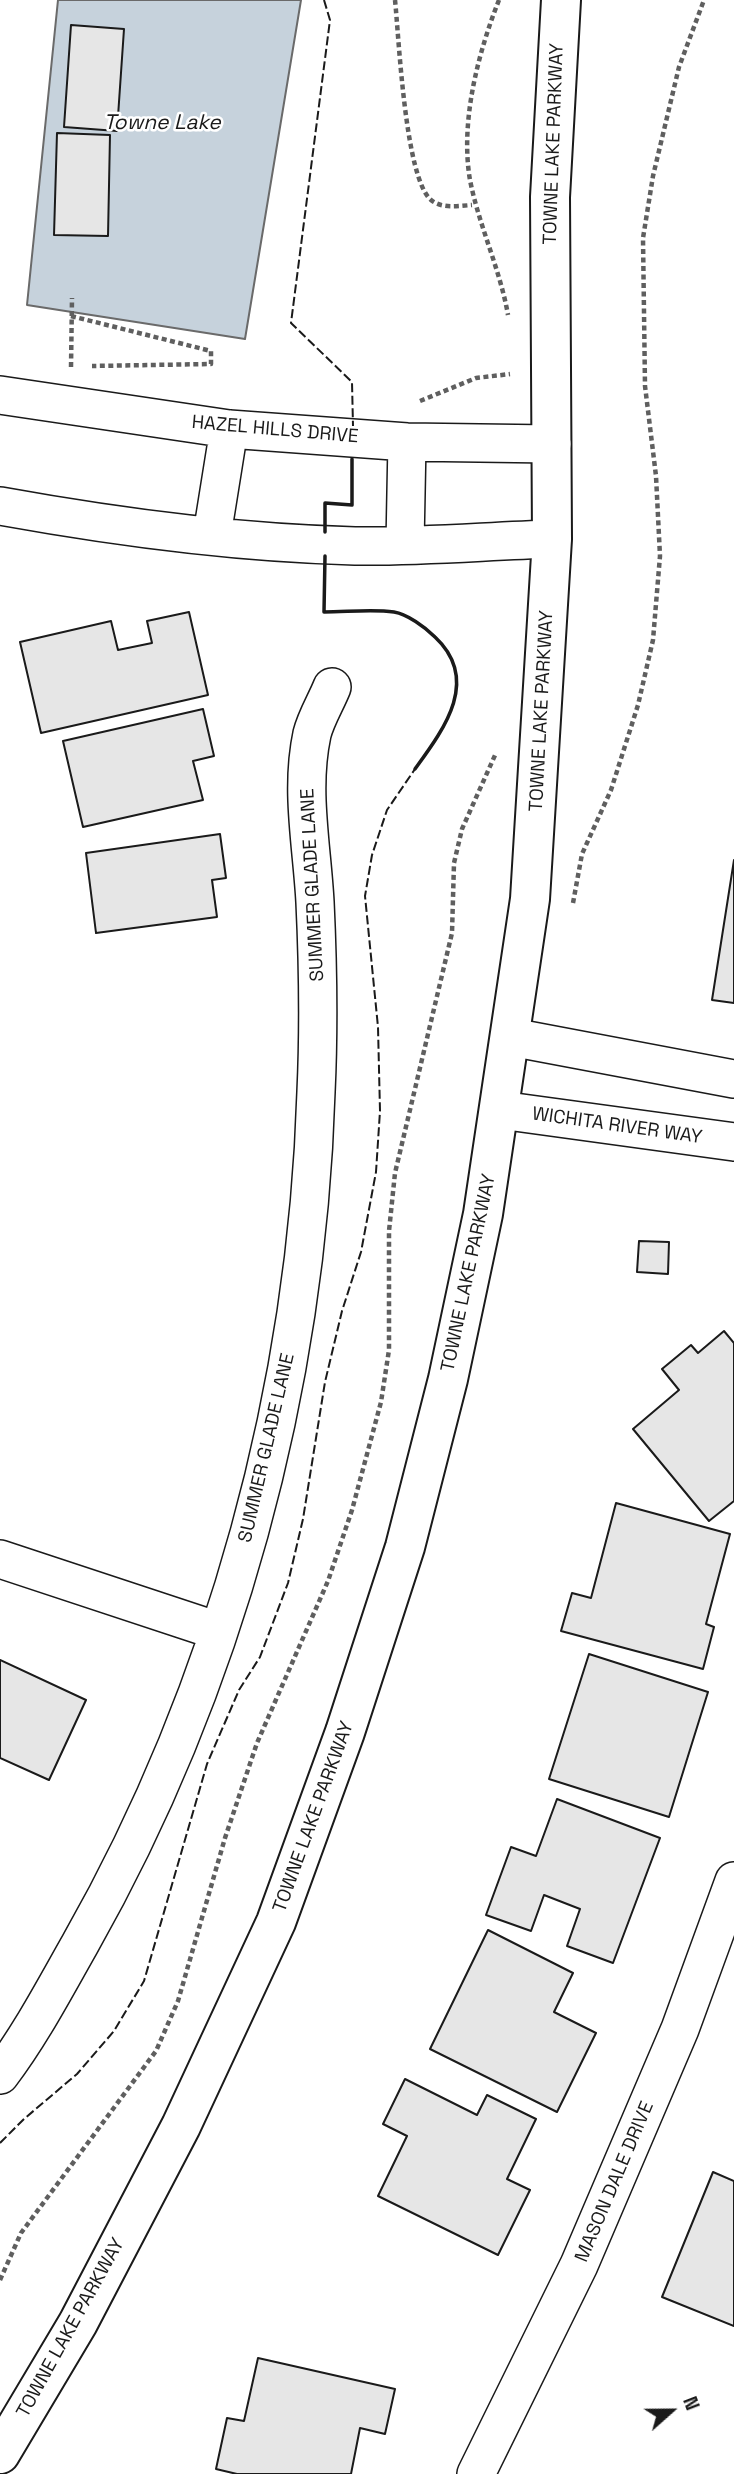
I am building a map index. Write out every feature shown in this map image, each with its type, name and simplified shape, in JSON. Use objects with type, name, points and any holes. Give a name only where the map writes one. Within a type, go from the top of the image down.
[{"type":"street","name":"TOWNE LAKE PARKWAY","points":[[0,2454],[78,2323],[181,2126],[280,1909],[345,1732],[405,1547],[451,1367],[483,1214],[530,899],[552,539],[550,197],[561,0]]},
{"type":"street","name":"HAZEL HILLS DRIVE","points":[[0,396],[229,429],[407,442],[552,444]]},
{"type":"street","points":[[212,535],[229,429]]},
{"type":"street","points":[[405,544],[407,442]]},
{"type":"street","points":[[0,506],[69,518],[314,544],[552,539]]},
{"type":"street","name":"SUMMER GLADE LANE","points":[[0,2075],[67,1968],[138,1834],[218,1631],[259,1493],[283,1395],[311,1203],[319,997],[314,894],[306,816],[307,771],[312,732],[332,687]]},
{"type":"street","points":[[511,1037],[734,1079]]},
{"type":"street","name":"WICHITA RIVER WAY","points":[[500,1110],[734,1142]]},
{"type":"street","points":[[0,1559],[218,1631]]},
{"type":"street","name":"MASON DALE DRIVE","points":[[475,2474],[585,2253],[680,2029],[734,1881]]},
{"type":"path","points":[[395,0],[407,119],[415,169],[422,188],[432,201],[448,207],[472,205]]},
{"type":"path","points":[[499,0],[472,93],[468,144],[470,179],[505,297],[509,322]]},
{"type":"path","points":[[570,916],[582,854],[611,790],[638,705],[653,640],[660,556],[656,476],[645,386],[643,238],[653,176],[679,66],[704,0]]},
{"type":"path","points":[[71,316],[211,351],[211,364],[71,366],[71,316],[72,298]]},
{"type":"path","points":[[510,361],[510,443]]},
{"type":"path","points":[[0,2280],[21,2233],[156,2051],[178,2001],[225,1838],[257,1743],[328,1581],[352,1510],[381,1402],[389,1350],[389,1231],[396,1173],[452,933],[454,863],[462,829],[498,749]]},
{"type":"water","name":"Towne Lake","points":[[58,0],[301,0],[245,339],[27,305]]},
{"type":"building","points":[[71,25],[124,29],[117,131],[64,127]]},
{"type":"building","points":[[57,133],[110,135],[108,236],[54,235]]},
{"type":"building","points":[[189,612],[208,695],[41,733],[20,642],[111,621],[118,650],[152,643],[147,621]]},
{"type":"building","points":[[203,709],[214,756],[193,761],[203,800],[83,827],[63,741]]},
{"type":"building","points":[[220,834],[226,878],[212,880],[217,917],[96,933],[86,853]]},
{"type":"building","points":[[734,860],[734,1003],[712,1000]]},
{"type":"building","points":[[639,1241],[669,1242],[668,1274],[637,1272]]},
{"type":"building","points":[[724,1331],[734,1343],[734,1501],[709,1521],[633,1429],[679,1390],[662,1369],[691,1345],[698,1353]]},
{"type":"building","points":[[616,1503],[730,1534],[706,1624],[714,1627],[703,1669],[561,1631],[572,1593],[591,1598]]},
{"type":"building","points":[[589,1654],[708,1692],[669,1817],[549,1779]]},
{"type":"building","points":[[0,1660],[86,1700],[49,1780],[0,1758]]},
{"type":"building","points":[[557,1799],[660,1838],[613,1963],[567,1946],[580,1909],[544,1895],[531,1931],[486,1915],[511,1847],[536,1856]]},
{"type":"building","points":[[488,1930],[573,1973],[554,2012],[596,2033],[557,2112],[430,2049]]},
{"type":"building","points":[[405,2079],[477,2115],[487,2095],[536,2119],[507,2179],[530,2190],[498,2255],[378,2196],[407,2136],[383,2124]]},
{"type":"building","points":[[713,2172],[734,2181],[734,2326],[662,2297]]},
{"type":"building","points":[[258,2358],[395,2389],[385,2434],[360,2428],[351,2474],[237,2474],[216,2469],[227,2418],[244,2421]]},
{"type":"fence","points":[[324,0],[330,20],[291,323],[352,382],[353,426]]},
{"type":"fence","points":[[0,2143],[77,2074],[114,2031],[144,1981],[207,1764],[239,1690],[260,1657],[288,1583],[303,1519],[325,1382],[342,1311],[361,1252],[376,1172],[380,1111],[378,1027],[365,896],[372,855],[387,810],[415,769]]},
{"type":"wall","points":[[325,532],[325,503],[352,505],[352,459]]},
{"type":"wall","points":[[325,556],[324,612],[399,613],[426,629],[449,653],[457,687],[453,704],[437,738],[415,769]]}]
